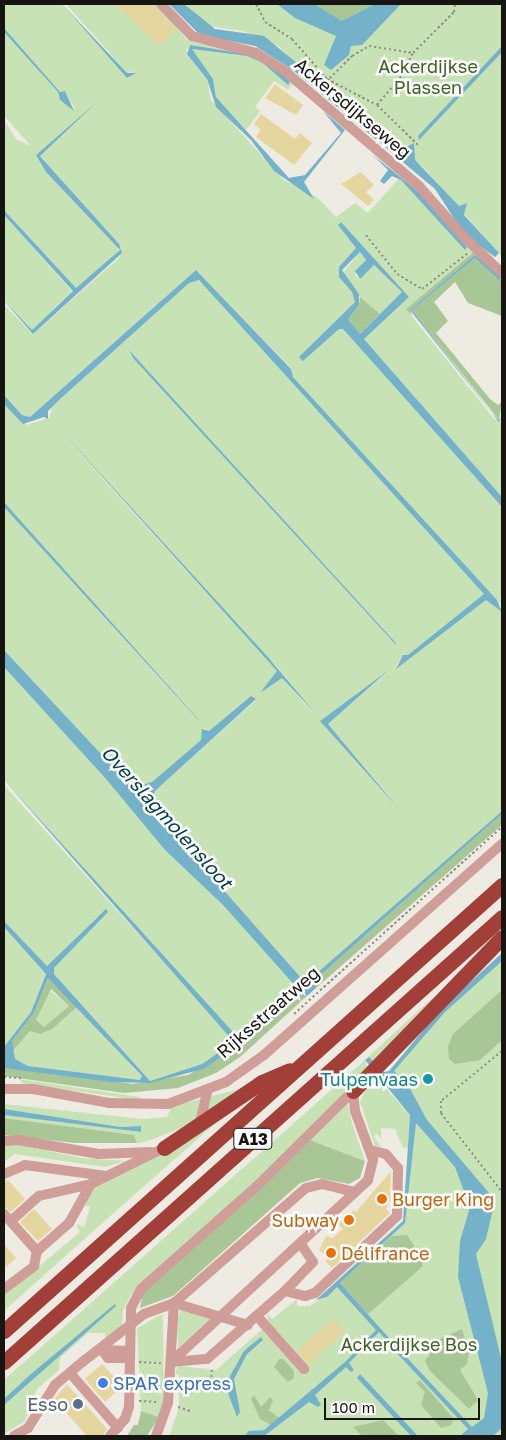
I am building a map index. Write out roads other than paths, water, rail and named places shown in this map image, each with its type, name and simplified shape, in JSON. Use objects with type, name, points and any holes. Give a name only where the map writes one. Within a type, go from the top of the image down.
[{"type":"highway","name":"A13","points":[[4,1331],[502,885]]},
{"type":"highway","name":"A13","points":[[4,1362],[502,917]]},
{"type":"highway","name":"A13","points":[[353,1091],[380,1060],[502,937]]},
{"type":"highway","name":"A13","points":[[160,1150],[198,1128],[262,1082],[300,1066]]},
{"type":"street","name":"Ackersdijkseweg","points":[[161,4],[192,36],[249,50],[286,72],[419,186],[475,248],[502,274]]},
{"type":"street","name":"Rijksstraatweg","points":[[4,1089],[140,1104],[168,1104],[207,1091],[246,1070],[502,844]]},
{"type":"street","points":[[198,1128],[207,1091]]},
{"type":"street","points":[[171,1362],[301,1244],[355,1192],[372,1172],[370,1150],[355,1111],[353,1091]]},
{"type":"street","name":"A13","points":[[110,1436],[118,1428],[129,1407],[131,1308],[141,1289],[256,1188],[353,1091]]},
{"type":"street","name":"A13","points":[[4,1141],[18,1140],[99,1154],[160,1150]]},
{"type":"street","name":"A13","points":[[37,1251],[7,1218],[39,1196],[91,1184],[160,1150]]},
{"type":"street","points":[[285,1291],[305,1296],[315,1293],[397,1216],[398,1168],[386,1154],[370,1150]]},
{"type":"street","points":[[4,1174],[25,1164],[106,1176]]},
{"type":"street","points":[[4,1289],[34,1266],[37,1251],[68,1223],[91,1184]]},
{"type":"street","points":[[14,1436],[28,1428],[55,1385],[102,1350],[131,1323],[144,1314],[174,1302],[306,1188],[322,1184],[355,1192]]},
{"type":"street","points":[[171,1362],[207,1359],[248,1325],[313,1262],[301,1244]]},
{"type":"street","points":[[174,1302],[248,1325]]},
{"type":"street","points":[[156,1436],[168,1403],[174,1302]]},
{"type":"street","points":[[257,1316],[304,1369]]},
{"type":"street","points":[[102,1350],[130,1357]]},
{"type":"street","points":[[70,1373],[118,1428]]},
{"type":"water","points":[[62,4],[127,73],[136,73],[127,78]]},
{"type":"water","points":[[169,4],[184,4],[215,29],[264,36],[321,83],[324,90],[395,145],[403,149],[414,143],[415,160],[459,206],[467,203],[464,215],[499,253],[495,257],[477,244],[457,223],[435,189],[293,70],[255,46],[200,35]]},
{"type":"water","points":[[277,4],[314,4],[342,21],[375,4],[401,4],[362,45],[351,46],[349,55],[331,70],[324,65],[336,36],[295,18]]},
{"type":"water","points":[[4,28],[60,92],[65,91],[74,111],[60,100],[58,92],[4,32]]},
{"type":"water","points":[[190,45],[247,54],[277,70],[290,82],[288,85],[263,63],[247,56],[192,49],[213,79],[216,97],[289,178],[305,175],[341,133],[323,111],[345,130],[304,182],[314,199],[274,171],[251,140],[216,107],[207,79],[187,54]]},
{"type":"water","points":[[502,46],[502,52],[419,140],[418,136]]},
{"type":"water","points":[[98,101],[40,156],[119,244],[122,253],[33,334],[4,301],[32,330],[73,291],[4,215],[4,210],[76,288],[120,250],[46,172],[36,155]]},
{"type":"water","points":[[373,155],[420,193],[467,247],[465,250],[401,180],[392,176],[384,184],[380,181],[388,170]]},
{"type":"water","points":[[341,222],[409,297],[364,339],[502,497],[502,507],[343,329],[339,329],[303,361],[299,357],[355,302],[352,292],[339,277],[339,267],[356,248],[338,225]],"holes":[[[360,252],[366,260],[355,271],[360,279],[374,265],[402,292],[360,334],[348,319],[359,305],[359,294],[342,270]]]},
{"type":"water","points":[[475,255],[498,274],[502,283],[475,258],[412,310],[492,413],[499,420],[502,417],[499,422],[410,310]]},
{"type":"water","points":[[196,270],[291,369],[293,377],[497,600],[502,612],[486,600],[396,669],[403,655],[408,655],[484,594],[199,280],[189,283],[57,402],[48,411],[48,419],[44,417],[23,424],[4,404],[4,395],[22,415],[30,417]]},
{"type":"water","points":[[129,350],[395,642],[397,646],[133,358]]},
{"type":"water","points":[[54,423],[267,656],[315,713],[282,678],[260,693],[277,671]]},
{"type":"water","points":[[4,502],[197,718],[200,722],[4,507]]},
{"type":"water","points":[[4,650],[117,771],[138,786],[152,782],[201,740],[202,729],[209,731],[251,696],[256,699],[155,791],[152,802],[167,826],[303,980],[309,980],[502,811],[502,814],[315,980],[316,988],[307,996],[298,996],[256,1032],[252,1029],[296,987],[223,905],[165,850],[106,779],[4,667]]},
{"type":"water","points":[[389,670],[328,724],[399,809],[320,721]]},
{"type":"water","points":[[4,780],[234,1033],[249,1038],[203,1069],[150,1083],[111,1082],[4,1068],[4,1047],[31,1012],[46,974],[4,927],[4,921],[47,966],[106,909],[108,912],[54,968],[54,974],[150,1081],[202,1064],[234,1042]],"holes":[[[48,978],[142,1076],[140,1080],[28,1066],[15,1059],[12,1041],[34,1013]]]},
{"type":"water","points":[[502,953],[502,961],[445,1012],[394,1071],[408,1085],[427,1120],[495,1200],[486,1239],[476,1254],[502,1362],[502,1428],[493,1436],[460,1436],[468,1429],[392,1348],[395,1345],[472,1427],[484,1418],[488,1393],[458,1277],[460,1241],[470,1207],[455,1167],[416,1123],[405,1223],[340,1283],[389,1338],[386,1340],[379,1332],[349,1363],[354,1370],[351,1372],[346,1367],[315,1395],[321,1405],[318,1407],[309,1402],[264,1436],[244,1436],[249,1431],[264,1430],[345,1362],[376,1330],[337,1287],[327,1297],[316,1300],[403,1221],[410,1115],[365,1060],[369,1057],[384,1072],[389,1071],[442,1008]]},
{"type":"water","points":[[4,1109],[121,1127],[141,1126],[141,1132],[4,1115]]},
{"type":"water","points":[[115,1304],[116,1306],[4,1405],[4,1399],[31,1374]]},
{"type":"water","points":[[261,1337],[263,1340],[247,1354],[234,1379],[240,1412],[237,1417],[228,1393],[230,1376],[244,1351]]},
{"type":"water","points":[[360,1374],[418,1436],[411,1436],[357,1378]]},
{"type":"place","name":"Tulpenvaas","points":[[428,1079]]},
{"type":"place","name":"Burger King","points":[[382,1199]]},
{"type":"place","name":"Subway","points":[[349,1220]]},
{"type":"place","name":"Délifrance","points":[[331,1253]]},
{"type":"place","name":"SPAR express","points":[[103,1383]]},
{"type":"place","name":"Esso","points":[[78,1404]]},
{"type":"park label","name":"Ackerdijkse Plassen","points":[[428,77]]},
{"type":"park label","name":"Ackerdijkse Bos","points":[[409,1344]]},
{"type":"water label","name":"Overslagmolensloot","points":[[167,817]]}]
